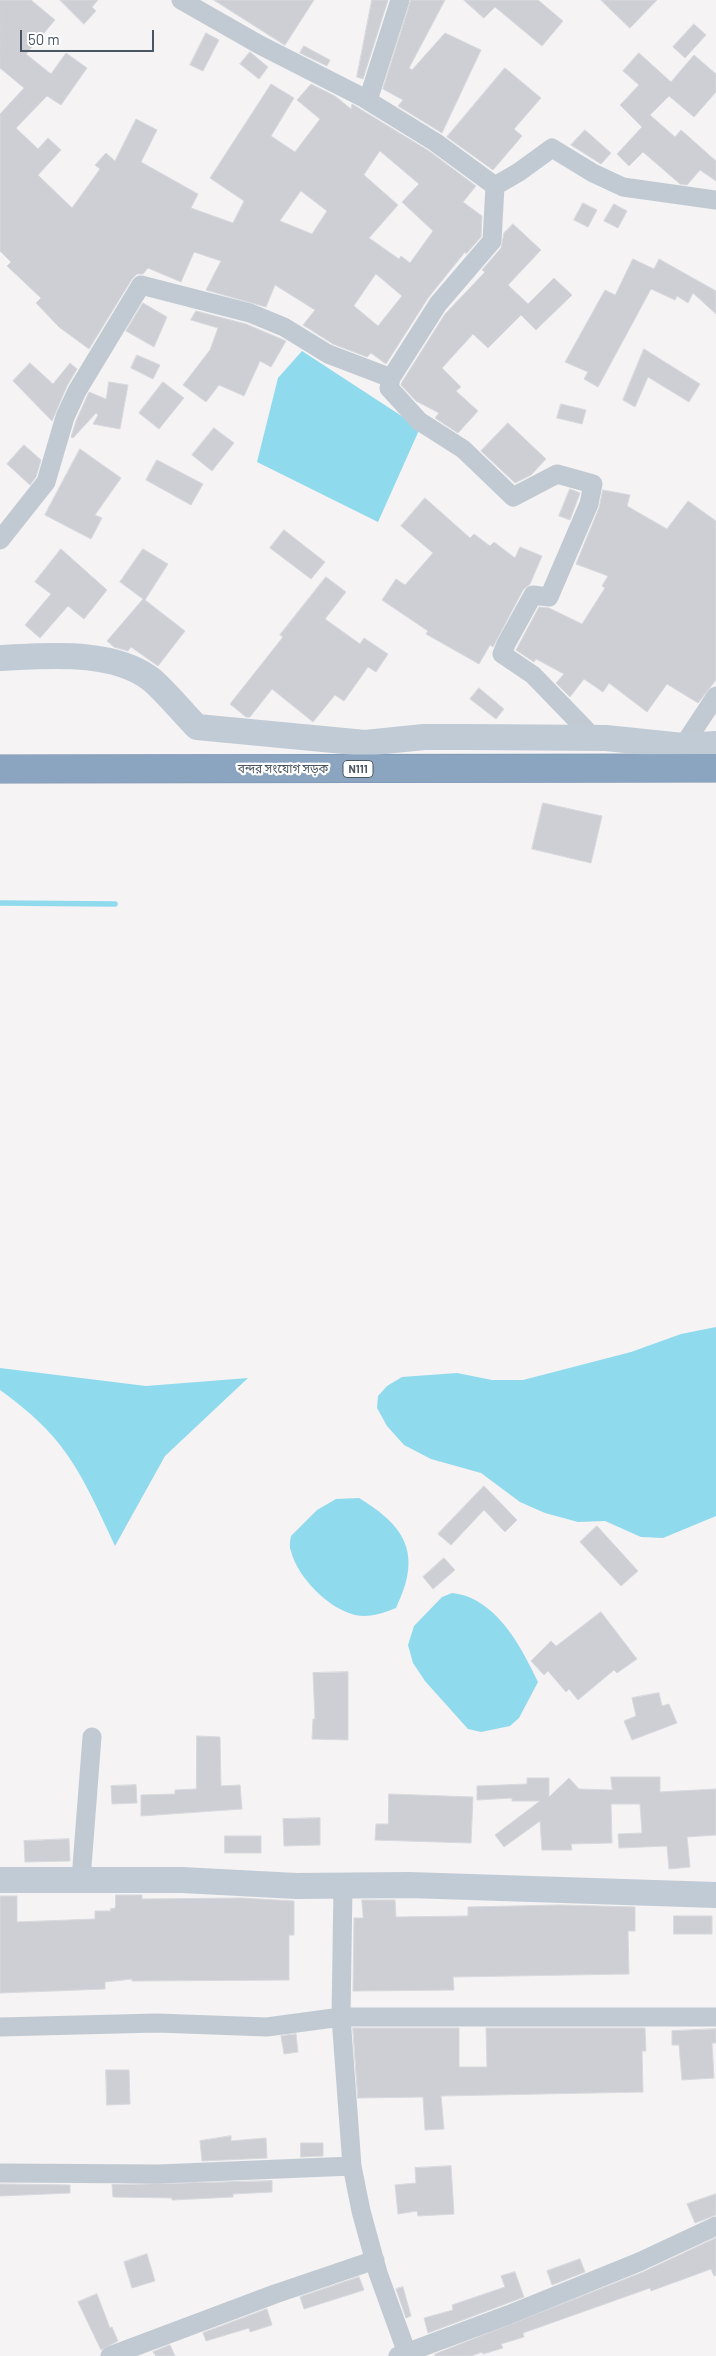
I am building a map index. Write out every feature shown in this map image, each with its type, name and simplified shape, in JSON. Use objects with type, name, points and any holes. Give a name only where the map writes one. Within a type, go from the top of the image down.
[{"type":"highway","name":"বন্দর সংযোগ সড়ক","points":[[0,769],[716,768]]},
{"type":"street","points":[[181,0],[260,45],[362,97],[435,142],[496,186]]},
{"type":"street","points":[[362,97],[369,97],[400,0]]},
{"type":"street","points":[[496,186],[552,148],[594,173],[623,187],[716,200]]},
{"type":"street","points":[[496,186],[492,241],[438,304],[391,378],[389,388],[419,421],[463,449],[513,497],[557,474],[592,484],[590,504],[550,597],[533,595],[502,654],[533,675],[594,738]]},
{"type":"street","points":[[0,540],[46,482],[62,425],[77,390],[141,285],[250,313],[284,327],[328,354],[391,378]]},
{"type":"street","points":[[0,658],[70,655],[121,664],[151,680],[197,727],[365,743],[424,737],[594,738],[683,746],[716,744]]},
{"type":"street","points":[[683,746],[716,696]]},
{"type":"street","points":[[80,1880],[92,1737]]},
{"type":"street","points":[[0,1880],[240,1882],[343,1887],[409,1885],[716,1895]]},
{"type":"street","points":[[343,1887],[341,2017],[352,2166],[361,2211],[404,2355],[640,2262],[716,2226]]},
{"type":"street","points":[[0,2027],[157,2023],[267,2027],[341,2017],[716,2017]]},
{"type":"street","points":[[0,2173],[159,2174],[352,2166]]},
{"type":"street","points":[[110,2356],[256,2300],[375,2260]]},
{"type":"water","points":[[302,351],[420,428],[378,522],[257,462],[278,378]]},
{"type":"water","points":[[716,1327],[716,1516],[663,1538],[641,1537],[605,1521],[578,1522],[545,1513],[520,1502],[481,1473],[431,1459],[404,1445],[387,1426],[377,1408],[378,1396],[387,1386],[402,1377],[457,1373],[492,1380],[523,1380],[631,1352],[681,1334]]},
{"type":"water","points":[[0,1368],[146,1386],[248,1378],[165,1456],[115,1546],[90,1494],[68,1456],[39,1422],[0,1390]]},
{"type":"water","points":[[359,1498],[389,1520],[399,1532],[405,1544],[408,1558],[408,1573],[396,1608],[366,1616],[345,1612],[325,1599],[300,1571],[290,1549],[291,1536],[317,1510],[336,1499]]},
{"type":"water","points":[[452,1593],[464,1595],[483,1605],[503,1623],[519,1646],[538,1682],[519,1718],[510,1726],[481,1732],[468,1729],[425,1681],[413,1663],[408,1645],[414,1626],[442,1597]]},
{"type":"building","points":[[0,0],[31,0],[55,20],[26,54],[51,74],[66,53],[87,68],[61,105],[47,96],[16,128],[38,149],[48,138],[61,150],[38,175],[72,208],[100,169],[95,165],[106,153],[115,161],[136,119],[157,130],[141,162],[198,194],[191,208],[233,223],[244,201],[210,178],[271,84],[294,98],[271,136],[295,152],[320,119],[297,100],[311,84],[335,96],[351,109],[352,104],[429,151],[476,186],[463,202],[482,216],[481,237],[466,254],[465,252],[428,298],[386,364],[371,353],[367,357],[333,344],[303,325],[315,310],[275,285],[266,307],[206,290],[221,261],[194,252],[181,282],[148,268],[143,274],[137,274],[132,279],[89,349],[59,327],[36,303],[41,298],[7,266],[11,262],[0,251],[0,114],[24,88],[0,68]],"holes":[[[380,151],[419,184],[402,202],[433,231],[410,263],[401,256],[399,259],[369,238],[398,205],[364,175]],[[301,191],[327,211],[312,234],[280,221]],[[376,274],[402,296],[378,326],[354,306]]]},
{"type":"building","points":[[60,0],[98,0],[92,7],[96,11],[84,24]]},
{"type":"building","points":[[214,0],[314,0],[285,45]]},
{"type":"building","points":[[372,0],[388,0],[363,79],[357,77]]},
{"type":"building","points":[[411,0],[445,0],[409,68],[412,70],[445,33],[481,50],[442,133],[398,106],[403,100],[383,89]]},
{"type":"building","points":[[464,0],[538,0],[563,21],[542,46],[495,7],[484,18]]},
{"type":"building","points":[[601,0],[657,0],[630,28]]},
{"type":"building","points":[[694,24],[706,35],[685,58],[673,47]]},
{"type":"building","points":[[206,33],[219,40],[203,71],[190,65]]},
{"type":"building","points":[[304,46],[330,60],[327,66],[300,53]]},
{"type":"building","points":[[250,52],[268,67],[259,79],[240,64]]},
{"type":"building","points":[[639,53],[671,82],[694,55],[716,74],[716,92],[694,117],[669,96],[650,115],[675,137],[681,130],[716,161],[716,181],[700,170],[687,185],[680,184],[643,152],[629,166],[617,154],[642,127],[620,105],[639,85],[623,71]]},
{"type":"building","points":[[505,68],[541,98],[514,129],[522,136],[493,170],[447,137]]},
{"type":"building","points":[[585,130],[611,153],[601,164],[571,145]]},
{"type":"building","points":[[583,203],[597,210],[588,227],[574,220]]},
{"type":"building","points":[[614,204],[627,211],[618,228],[604,221]]},
{"type":"building","points":[[513,224],[541,250],[508,285],[528,304],[554,278],[572,295],[536,330],[521,315],[488,348],[473,334],[442,368],[461,387],[456,391],[478,411],[458,433],[435,418],[439,413],[416,401],[401,385],[445,314],[485,272],[482,270],[501,248],[504,233]]},
{"type":"building","points":[[633,259],[654,269],[659,259],[716,291],[716,314],[693,293],[688,303],[677,296],[675,300],[651,289],[598,387],[584,379],[588,372],[565,362],[605,290],[615,295]]},
{"type":"building","points":[[143,303],[167,317],[154,347],[126,331]]},
{"type":"building","points":[[196,311],[246,324],[286,341],[271,367],[260,361],[244,396],[219,385],[206,402],[183,385],[210,350],[218,328],[191,320]]},
{"type":"building","points":[[644,349],[700,384],[689,402],[648,377],[635,407],[623,400]]},
{"type":"building","points":[[137,355],[160,365],[153,379],[131,368]]},
{"type":"building","points":[[30,363],[53,384],[70,363],[77,369],[67,386],[52,421],[13,381]]},
{"type":"building","points":[[109,382],[128,385],[120,429],[93,424],[98,415],[96,413],[73,438],[71,437],[89,392],[106,399]]},
{"type":"building","points":[[163,382],[184,398],[159,429],[139,413]]},
{"type":"building","points":[[561,404],[586,410],[582,424],[557,418]]},
{"type":"building","points":[[508,423],[546,459],[531,475],[515,483],[481,451]]},
{"type":"building","points":[[214,428],[234,443],[212,471],[192,455]]},
{"type":"building","points":[[24,445],[41,460],[36,477],[30,485],[7,464]]},
{"type":"building","points":[[80,449],[121,478],[95,515],[102,518],[91,539],[45,515]]},
{"type":"building","points":[[157,460],[203,484],[191,505],[146,480]]},
{"type":"building","points":[[570,489],[580,493],[570,520],[559,516]]},
{"type":"building","points":[[603,490],[630,495],[627,506],[667,529],[688,501],[716,521],[716,680],[698,703],[667,684],[647,712],[609,683],[603,692],[584,679],[570,697],[556,683],[564,674],[536,659],[534,662],[516,650],[539,607],[549,608],[582,624],[605,588],[602,586],[608,576],[576,564],[599,508]]},
{"type":"building","points":[[425,498],[470,538],[474,534],[490,546],[494,542],[515,558],[520,547],[542,556],[530,584],[523,590],[493,647],[490,645],[479,664],[426,634],[428,631],[382,600],[396,579],[405,585],[433,553],[401,526]]},
{"type":"building","points":[[284,530],[325,562],[311,579],[270,548]]},
{"type":"building","points":[[61,549],[107,590],[84,619],[68,606],[40,638],[25,625],[51,594],[35,582]]},
{"type":"building","points":[[143,549],[168,564],[145,600],[185,631],[158,666],[131,647],[128,651],[114,647],[107,641],[143,599],[120,582]]},
{"type":"building","points":[[326,577],[346,592],[325,619],[360,644],[364,638],[388,654],[376,672],[368,667],[344,701],[335,695],[313,722],[272,689],[250,717],[246,717],[230,704],[283,637],[280,635]]},
{"type":"building","points":[[479,688],[504,709],[496,719],[470,699]]},
{"type":"building","points":[[543,803],[602,816],[591,863],[532,849]]},
{"type":"building","points":[[484,1486],[517,1520],[505,1532],[484,1510],[451,1545],[438,1534]]},
{"type":"building","points":[[597,1526],[638,1571],[621,1586],[580,1542]]},
{"type":"building","points":[[444,1558],[455,1570],[433,1589],[423,1577]]},
{"type":"building","points":[[601,1612],[637,1659],[617,1673],[614,1670],[578,1700],[569,1689],[566,1692],[548,1671],[544,1675],[531,1661],[551,1641],[556,1646]]},
{"type":"building","points":[[348,1672],[348,1740],[312,1739],[313,1719],[315,1719],[313,1673]]},
{"type":"building","points":[[659,1693],[662,1706],[669,1704],[677,1723],[632,1740],[624,1721],[636,1716],[632,1698]]},
{"type":"building","points":[[197,1736],[220,1737],[221,1786],[240,1785],[242,1809],[141,1816],[141,1795],[175,1794],[175,1790],[196,1789]]},
{"type":"building","points":[[611,1777],[660,1777],[660,1792],[716,1789],[716,1835],[687,1837],[690,1867],[669,1869],[667,1846],[619,1848],[618,1834],[642,1833],[640,1804],[611,1804],[612,1843],[571,1844],[572,1850],[542,1850],[540,1821],[504,1847],[495,1835],[540,1801],[512,1801],[512,1798],[477,1800],[477,1786],[527,1784],[527,1778],[549,1778],[549,1797],[569,1778],[579,1789],[612,1790]]},
{"type":"building","points":[[136,1785],[137,1803],[112,1804],[111,1786]]},
{"type":"building","points":[[389,1794],[473,1797],[471,1843],[375,1840],[376,1824],[388,1824]]},
{"type":"building","points":[[320,1818],[320,1845],[284,1846],[283,1819]]},
{"type":"building","points":[[225,1836],[261,1836],[261,1853],[225,1853]]},
{"type":"building","points":[[69,1839],[70,1861],[25,1862],[24,1841]]},
{"type":"building","points":[[116,1895],[142,1895],[142,1899],[241,1898],[294,1901],[294,1935],[289,1935],[289,1980],[132,1981],[132,1979],[105,1982],[105,1989],[0,1993],[0,1896],[17,1896],[17,1922],[95,1919],[95,1911],[111,1911],[110,1909],[115,1908]]},
{"type":"building","points":[[362,1900],[395,1900],[396,1917],[468,1916],[468,1907],[560,1905],[635,1907],[635,1931],[628,1931],[629,1974],[453,1977],[454,1990],[353,1991],[354,1918],[363,1918]]},
{"type":"building","points":[[674,1916],[712,1916],[712,1934],[674,1934]]},
{"type":"building","points":[[353,2028],[459,2028],[459,2067],[487,2067],[486,2028],[645,2028],[646,2051],[642,2051],[643,2092],[441,2096],[444,2129],[425,2130],[423,2097],[358,2098]]},
{"type":"building","points":[[716,2029],[716,2043],[712,2043],[714,2078],[682,2080],[679,2045],[672,2045],[672,2031]]},
{"type":"building","points":[[296,2034],[298,2052],[284,2054],[281,2036]]},
{"type":"building","points":[[106,2070],[129,2070],[130,2104],[107,2105]]},
{"type":"building","points":[[231,2136],[231,2141],[266,2138],[267,2158],[202,2161],[200,2141]]},
{"type":"building","points":[[301,2143],[323,2143],[323,2156],[301,2157]]},
{"type":"building","points":[[451,2166],[454,2214],[418,2216],[417,2211],[398,2214],[395,2185],[416,2183],[415,2168]]},
{"type":"building","points":[[272,2181],[272,2192],[233,2194],[233,2197],[172,2200],[172,2198],[113,2197],[112,2185]]},
{"type":"building","points":[[0,2184],[70,2185],[70,2193],[0,2196]]},
{"type":"building","points":[[716,2194],[716,2215],[695,2223],[687,2204]]},
{"type":"building","points":[[716,2238],[716,2275],[714,2276],[711,2269],[651,2291],[650,2288],[523,2333],[524,2337],[501,2344],[503,2348],[483,2354],[482,2352],[471,2356],[435,2356],[435,2354],[643,2272]]},
{"type":"building","points":[[147,2254],[155,2281],[132,2288],[124,2262]]},
{"type":"building","points":[[580,2259],[585,2272],[552,2285],[547,2271]]},
{"type":"building","points":[[515,2272],[524,2297],[428,2333],[424,2318],[453,2310],[452,2305],[505,2287],[501,2276]]},
{"type":"building","points":[[359,2277],[364,2290],[304,2309],[300,2297]]},
{"type":"building","points":[[403,2287],[411,2316],[406,2318],[396,2289]]},
{"type":"building","points":[[97,2294],[110,2328],[112,2327],[118,2341],[101,2350],[78,2302]]},
{"type":"building","points":[[267,2309],[272,2325],[250,2332],[249,2328],[206,2341],[203,2333]]},
{"type":"building","points":[[170,2345],[175,2356],[156,2356],[153,2352]]},
{"type":"waterway","points":[[0,903],[115,904]]}]
